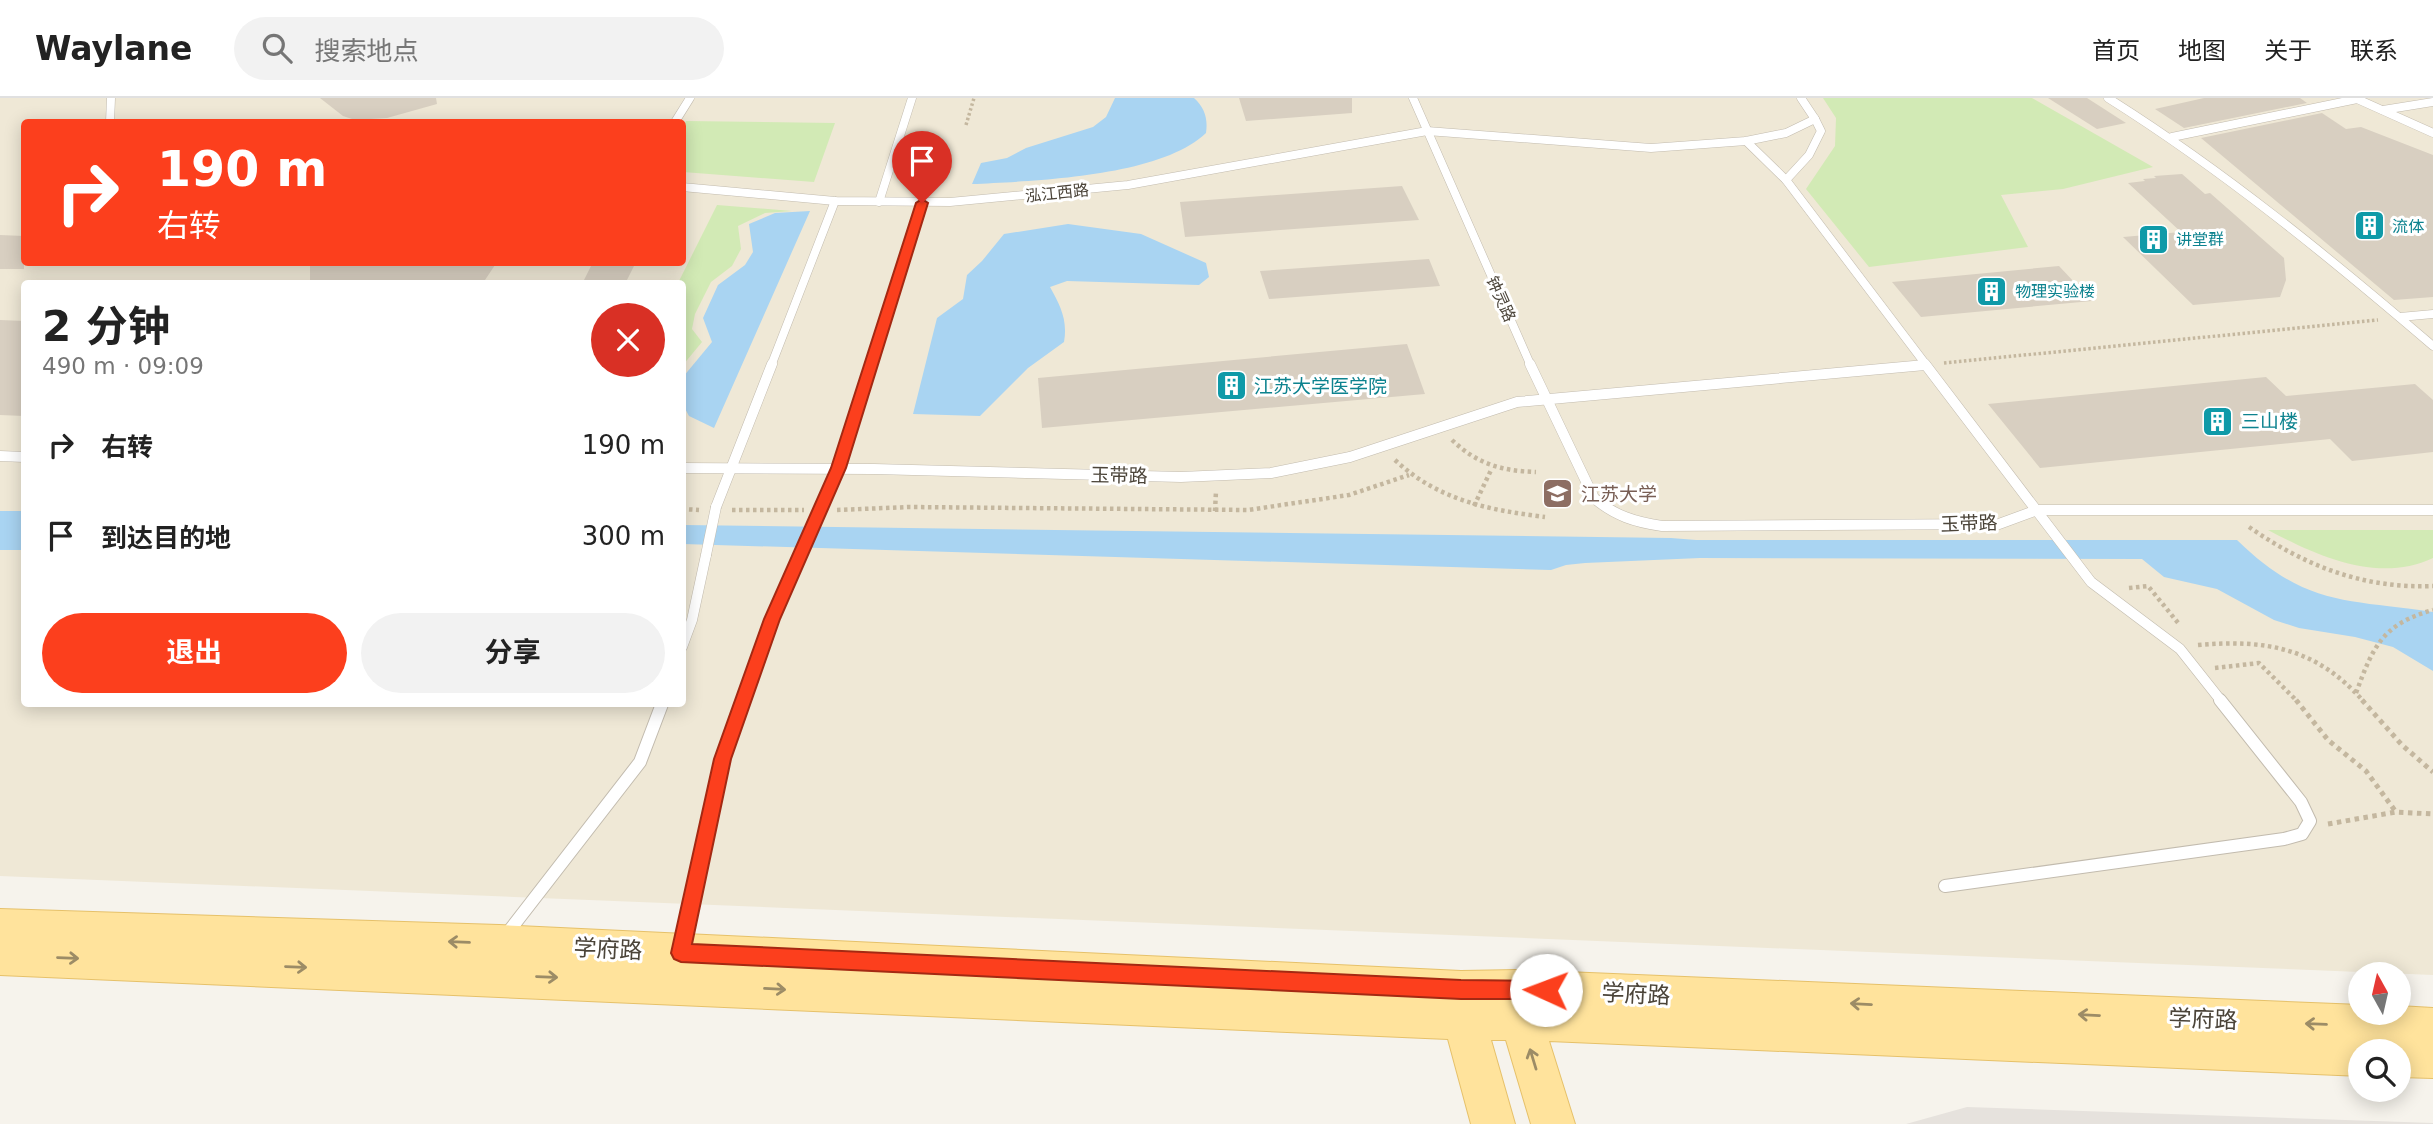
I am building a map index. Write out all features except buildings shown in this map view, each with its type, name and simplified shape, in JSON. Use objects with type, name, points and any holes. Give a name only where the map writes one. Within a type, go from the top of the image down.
[{"type":"main road","name":"学府路","points":[[0,927],[681,953],[1462,1005]]},
{"type":"main road","name":"学府路","points":[[0,956],[590,979],[957,999],[1519,1004],[2433,1028]]},
{"type":"main road","name":"学府路","points":[[1519,1004],[2348,1054]]},
{"type":"main road","points":[[1519,1004],[1553,1124]]},
{"type":"main road","points":[[1462,1005],[1493,1124]]},
{"type":"main road","points":[[2411,1056],[2433,1057]]},
{"type":"lane","points":[[110,119],[111,98]]},
{"type":"lane","points":[[677,119],[690,98]]},
{"type":"lane","points":[[879,202],[912,98]]},
{"type":"lane","name":"钟灵路","points":[[1413,98],[1546,399],[1594,498]]},
{"type":"lane","points":[[1786,180],[1809,155],[1821,131],[1801,98]]},
{"type":"lane","points":[[2108,98],[2172,137],[2264,204],[2433,346]]},
{"type":"lane","points":[[2172,137],[2356,99],[2433,133]]},
{"type":"lane","points":[[2383,110],[2433,102]]},
{"type":"lane","name":"泓江西路","points":[[686,187],[835,201],[922,203],[1027,197],[1128,185],[1427,131],[1651,148],[1746,141],[1786,133],[1815,119]]},
{"type":"lane","points":[[1746,141],[1786,180],[2091,582],[2180,649],[2301,802],[2310,821],[2302,834],[2284,839],[1945,886]]},
{"type":"lane","points":[[686,636],[692,620],[715,509],[835,201]]},
{"type":"lane","points":[[681,953],[722,759],[772,619],[839,468],[922,203]]},
{"type":"lane","points":[[2400,317],[2433,314]]},
{"type":"lane","name":"玉带路","points":[[686,468],[839,468],[1181,477],[1271,473],[1329,463],[1517,402],[1925,365]]},
{"type":"lane","points":[[0,456],[21,457]]},
{"type":"lane","name":"玉带路","points":[[1594,498],[1609,511],[1634,522],[1662,526],[2000,524],[2037,510],[2433,510]]},
{"type":"lane","points":[[499,944],[640,762],[661,707]]},
{"type":"path","points":[[966,125],[974,98]]},
{"type":"path","points":[[1925,365],[2400,317]]},
{"type":"path","points":[[1451,439],[1466,454],[1492,468],[1536,472]]},
{"type":"path","points":[[1395,460],[1409,475],[1439,493],[1474,506],[1545,516]]},
{"type":"path","points":[[1474,506],[1492,468]]},
{"type":"path","points":[[686,509],[909,507],[1215,511],[1318,501],[1349,495],[1409,475]]},
{"type":"path","points":[[1215,511],[1216,490]]},
{"type":"path","points":[[2231,510],[2269,542],[2315,566],[2374,584],[2433,586]]},
{"type":"path","points":[[2102,591],[2148,586],[2179,625]]},
{"type":"path","points":[[2356,693],[2377,640],[2387,628],[2401,620],[2433,610]]},
{"type":"path","points":[[2180,649],[2195,645],[2246,641],[2285,648],[2329,669],[2356,693],[2387,730],[2433,772]]},
{"type":"path","points":[[2195,645],[2201,653]]},
{"type":"path","points":[[2207,660],[2213,668],[2259,663],[2274,674],[2328,740],[2371,776],[2396,812]]},
{"type":"path","points":[[2310,821],[2332,824],[2396,812],[2433,814]]},
{"type":"shaded area","name":"江苏大学","points":[[0,98],[2433,98],[2433,975],[2412,974],[2412,962],[2348,962],[2348,972],[0,876]]},
{"type":"shaded area","points":[[1967,1107],[2433,1123],[2433,1124],[1906,1124]]},
{"type":"green space","points":[[1823,98],[2032,98],[2153,167],[2063,189],[2001,195],[2028,247],[1869,267],[1806,189],[1835,146],[1836,118]]},
{"type":"green space","points":[[686,121],[835,123],[814,182],[686,172]]},
{"type":"green space","points":[[717,205],[792,211],[765,213],[738,226],[741,249],[732,266],[711,282],[695,314],[692,329],[702,342],[686,361],[686,280],[680,280]]},
{"type":"green space","points":[[2268,530],[2433,530],[2433,558],[2391,568],[2348,564],[2307,549]]},
{"type":"water","points":[[1115,98],[1194,98],[1205,114],[1206,133],[1185,148],[1128,168],[1061,178],[972,184],[981,163],[1007,158],[1026,148],[1093,127],[1106,117]]},
{"type":"water","points":[[810,211],[714,428],[689,416],[686,410],[686,373],[712,342],[703,318],[718,285],[745,265],[753,252],[749,224],[775,213]]},
{"type":"water","points":[[1068,224],[1141,234],[1206,263],[1209,277],[1199,285],[1067,281],[1050,287],[1064,320],[1064,342],[1028,368],[980,416],[913,414],[937,318],[963,299],[967,275],[1004,234]]},
{"type":"water","points":[[0,511],[21,511],[21,550],[0,550]]},
{"type":"water","points":[[686,525],[1696,540],[2237,540],[2284,578],[2306,589],[2351,601],[2433,612],[2433,671],[2393,647],[2355,637],[2299,628],[2274,620],[2217,589],[2164,577],[2142,559],[1700,558],[1585,563],[1551,570],[686,544]]},
{"type":"place","name":"流体","points":[[2369,226]]},
{"type":"place","name":"讲堂群","points":[[2153,239]]},
{"type":"place","name":"物理实验楼","points":[[1992,291]]},
{"type":"place","name":"江苏大学医学院","points":[[1231,386]]},
{"type":"place","name":"三山楼","points":[[2218,421]]},
{"type":"place","name":"江苏大学","points":[[1558,494]]},
{"type":"route","points":[[922,203],[839,468],[772,619],[722,759],[681,953],[1461,990],[1546,990]]}]
